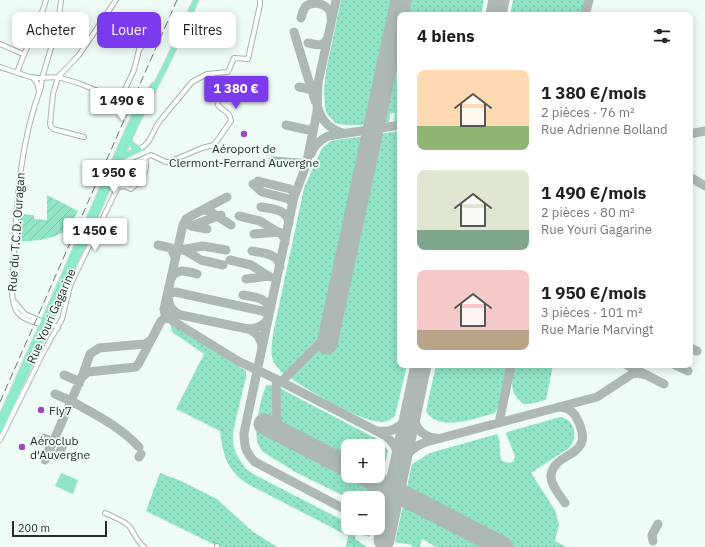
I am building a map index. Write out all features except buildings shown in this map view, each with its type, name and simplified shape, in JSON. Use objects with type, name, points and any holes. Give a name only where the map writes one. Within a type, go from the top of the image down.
[{"type":"main road","name":"Rue Youri Gagarine","points":[[0,420],[42,330],[49,323],[129,139],[196,0]]},
{"type":"main road","name":"Rue Youri Gagarine","points":[[0,430],[42,330],[39,322],[53,300],[138,107],[163,70]]},
{"type":"main road","points":[[129,165],[125,165],[120,159],[122,145],[132,121]]},
{"type":"main road","points":[[129,139],[132,145],[139,149]]},
{"type":"main road","points":[[113,163],[139,149]]},
{"type":"main road","points":[[87,235],[116,175],[129,165]]},
{"type":"street","name":"Rue du T.C.D. Ouragan","points":[[39,322],[23,317],[18,313],[15,309],[13,300],[12,292],[18,180],[21,162],[41,87],[42,78],[58,25],[61,0]]},
{"type":"street","points":[[84,136],[53,129],[51,127],[50,124],[54,94],[58,77],[78,55],[116,0]]},
{"type":"street","points":[[139,149],[148,143],[155,129],[186,88],[197,79],[212,74],[228,72],[234,58],[248,59],[260,0]]},
{"type":"street","points":[[16,73],[23,54],[32,38],[45,1]]},
{"type":"street","points":[[0,44],[23,54]]},
{"type":"street","points":[[120,100],[134,70],[139,50]]},
{"type":"street","points":[[0,67],[35,79],[39,94]]},
{"type":"street","points":[[129,165],[151,155],[169,162],[202,148],[214,145],[231,121],[230,115],[218,105],[212,74]]},
{"type":"street","points":[[30,77],[58,77],[78,83],[129,103]]},
{"type":"street","points":[[0,440],[44,351],[58,328],[62,319],[70,286],[82,258],[86,253],[118,187],[124,186],[131,189],[141,180],[146,168],[145,158]]},
{"type":"street","points":[[49,323],[47,319],[52,308],[53,300]]},
{"type":"street","points":[[39,322],[49,323],[58,328]]},
{"type":"street","points":[[106,514],[128,525],[136,540],[144,547]]},
{"type":"green space","points":[[341,0],[484,0],[482,12],[397,12],[397,120],[394,121],[395,113],[391,113],[389,122],[363,125],[343,125],[335,123],[327,114],[325,107],[324,90],[326,71]]},
{"type":"green space","points":[[513,0],[585,0],[583,12],[511,12]]},
{"type":"green space","points":[[397,131],[397,368],[406,368],[395,416],[382,422],[359,416],[345,410],[289,377],[280,371],[276,366],[273,361],[271,351],[274,329],[304,188],[322,148],[331,141]]},
{"type":"green space","points":[[47,195],[78,211],[68,228],[62,233],[44,239],[20,241],[20,214],[34,215],[34,219],[47,220]]},
{"type":"green space","points":[[170,323],[246,371],[246,377],[233,432],[233,442],[235,451],[246,469],[341,519],[341,532],[239,478],[230,466],[224,454],[220,431],[176,409],[204,354],[172,332]]},
{"type":"green space","points":[[435,368],[507,368],[500,403],[495,413],[468,420],[448,423],[432,418],[426,411]]},
{"type":"green space","points":[[514,368],[552,368],[546,400],[532,404],[523,404],[519,400],[514,392],[512,379]]},
{"type":"green space","points":[[266,386],[278,386],[377,439],[341,439],[341,483],[381,483],[379,491],[341,491],[341,495],[297,473],[263,452],[258,444],[256,431],[262,398]]},
{"type":"green space","points":[[560,417],[565,418],[572,425],[575,434],[572,444],[569,448],[531,473],[555,510],[559,524],[555,541],[566,547],[436,547],[422,539],[420,547],[412,547],[412,545],[395,542],[412,464],[430,453],[497,434],[502,461],[509,463],[513,462],[515,456],[506,434],[507,432]]},
{"type":"green space","points":[[385,447],[388,451],[385,464]]},
{"type":"green space","points":[[61,473],[78,480],[73,494],[55,486]]},
{"type":"green space","points":[[160,473],[179,480],[217,499],[252,531],[277,547],[219,547],[146,511]]},
{"type":"green space","points":[[346,535],[356,535],[355,539],[367,547],[346,547],[348,536]]},
{"type":"taxiway","points":[[336,0],[318,83],[317,112],[306,166],[294,197],[244,438],[249,456],[255,462],[341,507]]},
{"type":"taxiway","points":[[586,12],[589,0]]},
{"type":"taxiway","points":[[301,18],[303,10],[310,4],[323,5],[329,10],[331,18]]},
{"type":"taxiway","points":[[294,32],[315,101]]},
{"type":"taxiway","points":[[308,43],[316,45],[323,44],[327,39]]},
{"type":"taxiway","points":[[299,87],[316,92]]},
{"type":"taxiway","points":[[318,108],[324,121],[334,129],[343,133]]},
{"type":"taxiway","points":[[286,125],[313,131]]},
{"type":"taxiway","points":[[311,154],[318,143],[328,136],[397,125]]},
{"type":"taxiway","points":[[693,133],[705,131]]},
{"type":"taxiway","points":[[273,161],[300,163],[304,170]]},
{"type":"taxiway","points":[[693,179],[705,186]]},
{"type":"taxiway","points":[[258,181],[290,189],[294,192],[294,198]]},
{"type":"taxiway","points":[[253,184],[262,192],[289,199],[292,206]]},
{"type":"taxiway","points":[[170,319],[165,314],[164,309],[183,225],[186,219],[227,197]]},
{"type":"taxiway","points":[[261,207],[279,210],[288,218],[289,223]]},
{"type":"taxiway","points":[[200,211],[209,211],[231,225]]},
{"type":"taxiway","points":[[191,226],[221,215]]},
{"type":"taxiway","points":[[239,216],[260,221],[281,234],[285,239],[285,243]]},
{"type":"taxiway","points":[[191,226],[207,229]]},
{"type":"taxiway","points":[[254,234],[279,232]]},
{"type":"taxiway","points":[[158,245],[171,248],[175,257]]},
{"type":"taxiway","points":[[175,257],[177,252],[180,250],[203,246],[226,250]]},
{"type":"taxiway","points":[[182,250],[201,260],[223,265]]},
{"type":"taxiway","points":[[252,251],[273,256],[279,262],[280,267]]},
{"type":"taxiway","points":[[230,260],[251,265],[270,277]]},
{"type":"taxiway","points":[[171,279],[173,275],[179,271],[197,274]]},
{"type":"taxiway","points":[[246,279],[269,276]]},
{"type":"taxiway","points":[[167,297],[170,293],[175,292],[262,311],[268,314],[268,318]]},
{"type":"taxiway","points":[[243,295],[260,298],[269,306],[270,311]]},
{"type":"taxiway","points":[[168,297],[169,304],[172,309],[181,315],[248,329]]},
{"type":"taxiway","points":[[82,377],[88,372],[136,367],[161,321],[165,318],[170,319],[238,361],[386,436],[397,451],[399,471]]},
{"type":"taxiway","points":[[262,346],[261,340],[258,336],[248,329],[260,327],[268,319]]},
{"type":"taxiway","points":[[281,382],[330,333]]},
{"type":"taxiway","points":[[45,460],[83,374],[90,354],[99,348],[145,344],[151,340]]},
{"type":"taxiway","points":[[693,349],[697,351]]},
{"type":"taxiway","points":[[499,423],[510,368]]},
{"type":"taxiway","points":[[633,368],[664,384]]},
{"type":"taxiway","points":[[682,368],[688,371]]},
{"type":"taxiway","points":[[401,466],[410,451],[426,442],[597,397],[632,374],[638,373],[647,375]]},
{"type":"taxiway","points":[[64,375],[78,381],[79,384]]},
{"type":"taxiway","points":[[276,379],[277,430]]},
{"type":"taxiway","points":[[55,394],[69,400],[72,398],[73,402],[116,427],[139,447]]},
{"type":"taxiway","points":[[378,431],[392,430],[402,424],[409,414],[414,401]]},
{"type":"taxiway","points":[[559,407],[568,409],[575,415],[581,429],[582,439],[574,452],[554,467],[551,475],[552,482],[565,503]]},
{"type":"taxiway","points":[[413,408],[414,419],[421,432],[430,437],[436,438]]},
{"type":"taxiway","points":[[43,438],[51,441],[53,440]]},
{"type":"taxiway","points":[[49,449],[51,454],[56,456],[59,454],[63,445]]},
{"type":"taxiway","points":[[385,509],[394,494]]},
{"type":"taxiway","points":[[653,541],[652,535],[658,524]]},
{"type":"runway","points":[[398,12],[401,0]]},
{"type":"runway","points":[[497,12],[499,0]]},
{"type":"runway","points":[[327,344],[397,19]]},
{"type":"runway","points":[[384,540],[420,368]]},
{"type":"runway","points":[[264,424],[341,463]]},
{"type":"runway","points":[[379,483],[503,547]]},
{"type":"railway","points":[[0,402],[177,0]]},
{"type":"place","name":"Aéroport de Clermont-Ferrand Auvergne","points":[[244,134]]},
{"type":"place","name":"Fly7","points":[[41,410]]},
{"type":"place","name":"Aéroclub d'Auvergne","points":[[22,447]]}]
